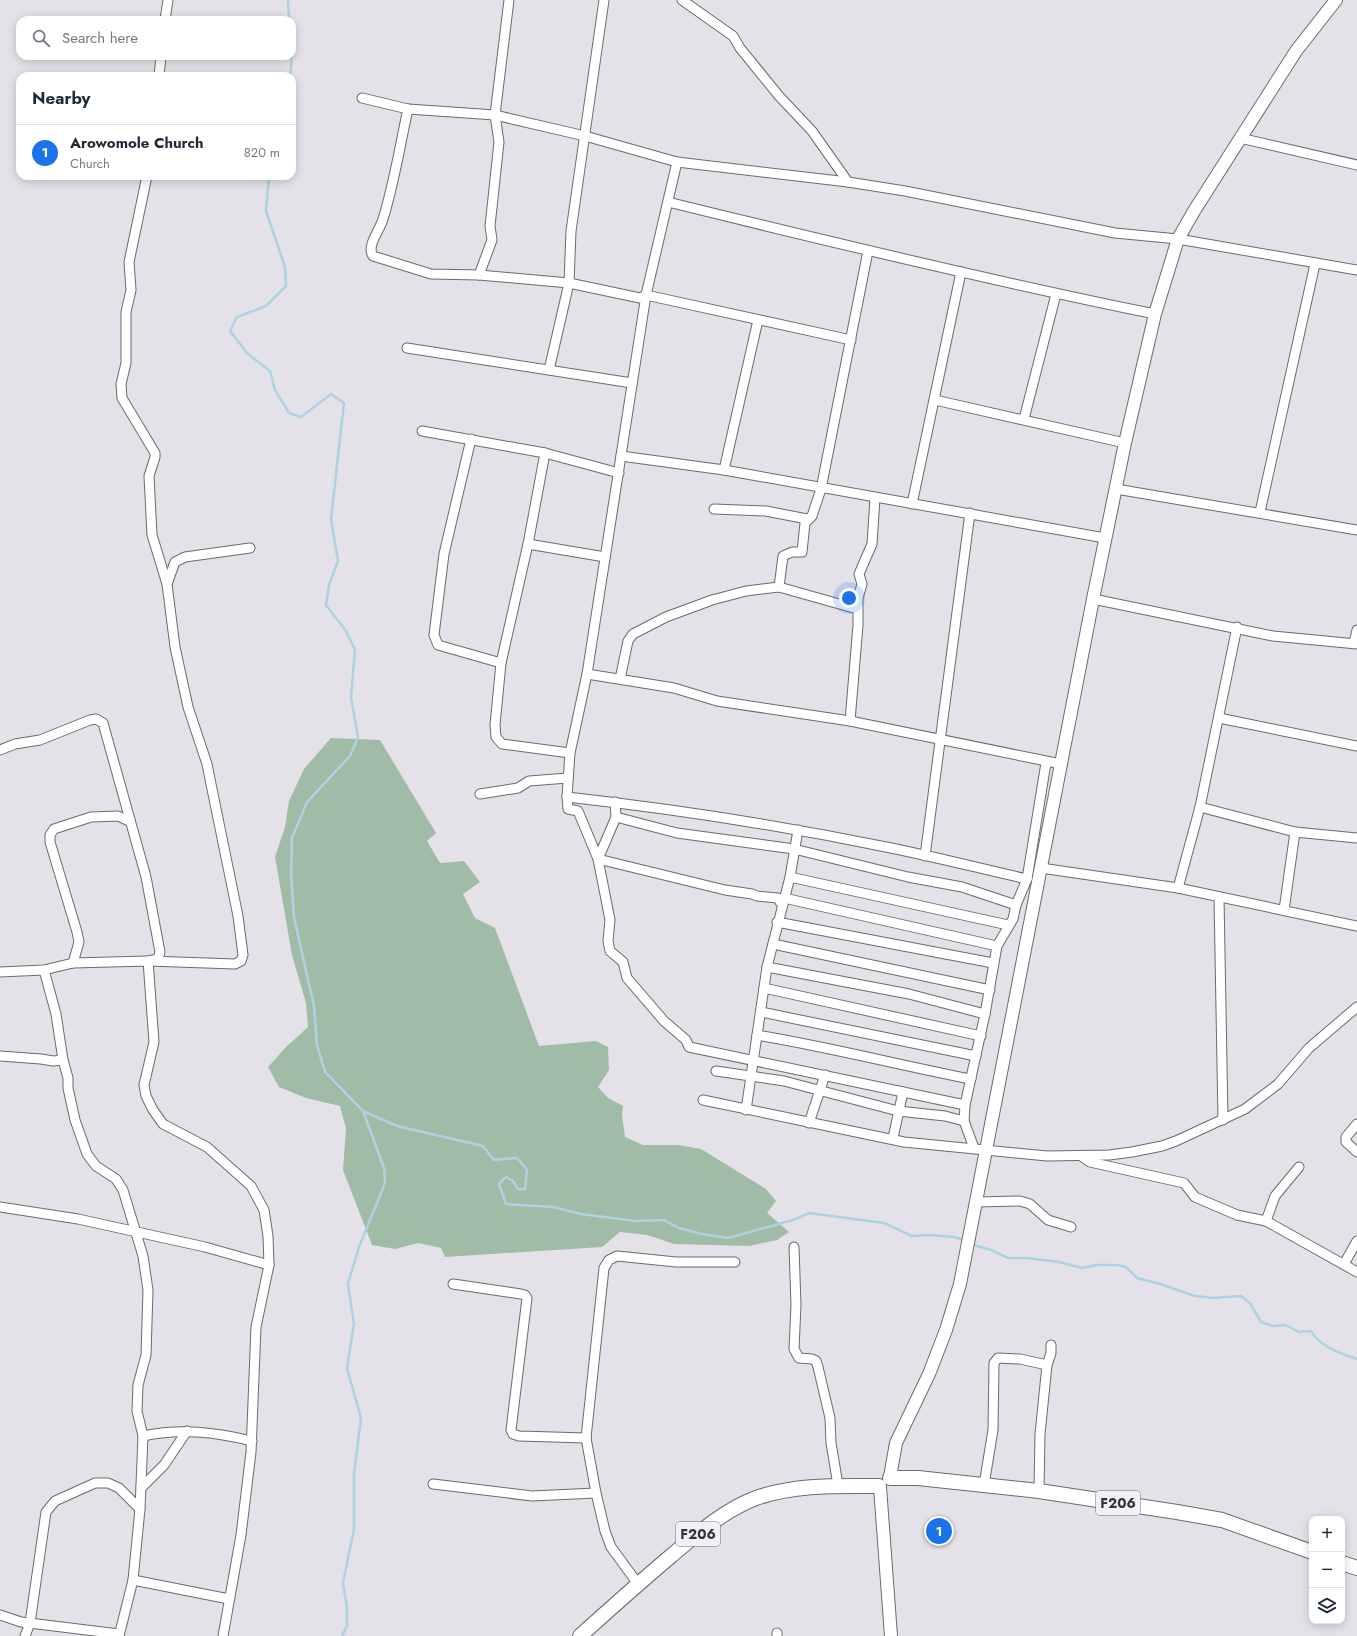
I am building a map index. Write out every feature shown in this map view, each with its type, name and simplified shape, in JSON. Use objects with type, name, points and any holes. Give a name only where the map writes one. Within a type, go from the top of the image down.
[{"type":"main road","points":[[891,1636],[883,1517],[885,1482],[898,1437],[929,1374],[946,1330],[960,1284],[1105,538],[1155,314],[1178,239],[1194,211],[1296,51],[1336,0]]},
{"type":"main road","name":"F206","points":[[580,1636],[638,1584],[692,1539],[741,1504],[756,1498],[788,1491],[918,1478],[984,1484],[1039,1491],[1222,1520],[1309,1551]]},
{"type":"main road","points":[[1345,1564],[1357,1568]]},
{"type":"street","points":[[166,16],[168,0]]},
{"type":"street","points":[[479,275],[492,240],[490,226],[499,142],[495,115],[509,0]]},
{"type":"street","points":[[549,370],[569,283],[570,231],[586,136],[604,0]]},
{"type":"street","points":[[682,0],[733,36],[740,48],[774,90],[812,130],[848,182]]},
{"type":"street","points":[[159,72],[161,60]]},
{"type":"street","points":[[362,98],[408,109],[495,115],[586,136],[678,162],[848,182],[905,191],[1116,233],[1178,239],[1315,264],[1357,270]]},
{"type":"street","points":[[408,109],[383,220],[371,247],[373,256],[421,272],[479,275],[569,283],[640,298],[646,295],[851,340]]},
{"type":"street","points":[[1240,138],[1357,165]]},
{"type":"street","points":[[678,162],[646,295],[587,674],[570,753],[567,796],[568,808],[578,811],[598,859],[610,920],[608,941],[610,951],[623,962],[627,978],[664,1021],[686,1040],[689,1047],[965,1105]]},
{"type":"street","points":[[1,970],[44,970],[73,963],[148,961],[236,964],[241,961],[243,955],[238,916],[207,764],[188,707],[177,655],[167,584],[152,535],[149,480],[150,468],[156,457],[122,398],[120,390],[126,363],[126,312],[131,290],[129,262],[146,180]]},
{"type":"street","points":[[668,202],[868,251],[1056,294],[1155,314]]},
{"type":"street","points":[[779,587],[783,556],[792,552],[802,552],[805,523],[812,516],[821,489],[868,251]]},
{"type":"street","points":[[1260,512],[1315,264]]},
{"type":"street","points":[[912,504],[961,272]]},
{"type":"street","points":[[1024,419],[1056,294]]},
{"type":"street","points":[[724,470],[758,320]]},
{"type":"street","points":[[407,348],[632,383]]},
{"type":"street","points":[[935,400],[1125,443]]},
{"type":"street","points":[[422,431],[545,453],[619,473]]},
{"type":"street","points":[[472,439],[444,554],[434,635],[438,645],[501,663]]},
{"type":"street","points":[[545,453],[528,544],[501,663],[495,725],[496,737],[502,744],[570,753]]},
{"type":"street","points":[[621,456],[724,470],[821,489],[970,513],[1105,538]]},
{"type":"street","points":[[1116,489],[1260,512],[1357,530]]},
{"type":"street","points":[[850,721],[858,625],[857,609],[862,584],[859,574],[872,544],[876,498]]},
{"type":"street","points":[[714,509],[766,511],[808,519]]},
{"type":"street","points":[[925,856],[939,739],[970,513]]},
{"type":"street","points":[[528,544],[605,558]]},
{"type":"street","points":[[167,584],[175,562],[185,556],[250,548]]},
{"type":"street","points":[[620,679],[628,641],[632,634],[644,627],[692,606],[712,600],[746,591],[779,587],[857,609]]},
{"type":"street","points":[[1093,599],[1237,627],[1280,637],[1356,643],[1357,630]]},
{"type":"street","points":[[1178,888],[1200,807],[1237,627]]},
{"type":"street","points":[[587,674],[681,689],[717,701],[850,721],[1061,764]]},
{"type":"street","points":[[1219,718],[1357,746]]},
{"type":"street","points":[[0,750],[15,744],[40,740],[96,719],[102,723],[151,899],[160,952],[158,959],[148,961]]},
{"type":"street","points":[[974,1148],[964,1121],[965,1105],[990,990],[993,963],[997,946],[1008,925],[1013,919],[1016,905],[1027,879],[1046,762]]},
{"type":"street","points":[[480,794],[518,788],[529,781],[568,778]]},
{"type":"street","points":[[567,796],[798,830],[1027,879]]},
{"type":"street","points":[[598,859],[616,817],[615,802]]},
{"type":"street","points":[[118,816],[126,807]]},
{"type":"street","points":[[1200,807],[1295,832],[1357,838]]},
{"type":"street","points":[[73,963],[78,942],[77,932],[50,842],[50,835],[54,829],[91,817],[118,816],[129,821]]},
{"type":"street","points":[[616,817],[678,833],[794,849],[908,877],[962,887],[1016,905]]},
{"type":"street","points":[[746,1110],[767,967],[777,922],[790,878],[798,830]]},
{"type":"street","points":[[1284,910],[1295,832]]},
{"type":"street","points":[[598,859],[725,890],[757,896],[773,896],[778,898],[780,902],[784,898]]},
{"type":"street","points":[[1041,868],[1178,888],[1357,926]]},
{"type":"street","points":[[790,878],[1008,925]]},
{"type":"street","points":[[1219,897],[1223,1120]]},
{"type":"street","points":[[784,898],[997,946]]},
{"type":"street","points":[[777,922],[993,963]]},
{"type":"street","points":[[773,944],[990,990]]},
{"type":"street","points":[[148,961],[154,1042],[144,1085],[146,1096],[153,1110],[163,1124],[207,1147],[251,1186],[264,1210],[268,1236],[269,1265],[256,1327],[252,1441],[241,1535],[223,1636]]},
{"type":"street","points":[[767,967],[910,994],[985,1014]]},
{"type":"street","points":[[0,1616],[30,1623],[119,1635],[133,1580],[140,1509],[143,1436],[137,1411],[138,1385],[146,1355],[148,1290],[143,1256],[123,1190],[116,1180],[96,1166],[87,1154],[75,1120],[63,1060],[56,1014],[44,970]]},
{"type":"street","points":[[764,988],[980,1036]]},
{"type":"street","points":[[703,1100],[809,1124],[893,1138],[904,1142],[1046,1156],[1077,1154],[1085,1156],[1109,1155],[1162,1146],[1223,1120],[1265,1095],[1278,1084],[1309,1048],[1357,1007]]},
{"type":"street","points":[[761,1012],[976,1056]]},
{"type":"street","points":[[757,1035],[829,1047],[885,1062],[971,1079]]},
{"type":"street","points":[[0,1056],[53,1061],[63,1060]]},
{"type":"street","points":[[716,1071],[784,1081],[898,1111],[945,1116],[964,1121]]},
{"type":"street","points":[[809,1124],[825,1075]]},
{"type":"street","points":[[893,1138],[903,1092]]},
{"type":"street","points":[[1357,1124],[1346,1137],[1346,1142],[1357,1152]]},
{"type":"street","points":[[1077,1154],[1090,1162],[1184,1183],[1195,1198],[1237,1215],[1266,1221],[1357,1272]]},
{"type":"street","points":[[1266,1221],[1275,1196],[1299,1166]]},
{"type":"street","points":[[976,1202],[1020,1201],[1030,1204],[1048,1220],[1071,1227]]},
{"type":"street","points":[[0,1207],[78,1219],[135,1233],[205,1247],[269,1265]]},
{"type":"street","points":[[1344,1264],[1357,1241]]},
{"type":"street","points":[[794,1247],[796,1305],[794,1349],[799,1358],[812,1359],[816,1361],[830,1418],[831,1443],[840,1485]]},
{"type":"street","points":[[638,1584],[611,1547],[605,1531],[596,1493],[586,1438],[604,1268],[609,1260],[617,1256],[676,1262],[735,1262]]},
{"type":"street","points":[[453,1284],[521,1294],[525,1295],[527,1298],[511,1430],[513,1434],[519,1436],[586,1438]]},
{"type":"street","points":[[1039,1491],[1040,1434],[1047,1365],[1051,1352],[1051,1345]]},
{"type":"street","points":[[984,1484],[993,1430],[994,1363],[998,1358],[1020,1359],[1047,1365]]},
{"type":"street","points":[[143,1436],[164,1432],[217,1433],[252,1441]]},
{"type":"street","points":[[141,1488],[164,1465],[186,1432]]},
{"type":"street","points":[[25,1636],[30,1623],[46,1512],[55,1501],[86,1486],[95,1483],[108,1483],[119,1488],[140,1509]]},
{"type":"street","points":[[433,1484],[532,1496],[596,1493]]},
{"type":"street","points":[[133,1580],[229,1599]]},
{"type":"green space","points":[[331,738],[380,740],[436,833],[427,841],[440,863],[464,861],[480,882],[463,894],[475,918],[495,928],[539,1046],[596,1041],[608,1047],[609,1070],[598,1087],[608,1098],[623,1106],[622,1115],[625,1137],[643,1145],[679,1145],[701,1149],[766,1189],[776,1201],[767,1213],[789,1232],[777,1240],[749,1246],[674,1244],[647,1235],[620,1232],[602,1247],[445,1257],[441,1248],[418,1243],[395,1249],[372,1245],[343,1170],[346,1129],[340,1106],[306,1098],[279,1087],[268,1067],[286,1047],[308,1027],[306,1003],[292,955],[275,857],[285,827],[289,801],[304,769]]},
{"type":"waterway","points":[[288,0],[289,16]]},
{"type":"waterway","points":[[290,72],[292,60]]},
{"type":"waterway","points":[[269,180],[266,211],[285,267],[286,286],[266,306],[237,317],[230,331],[247,353],[270,371],[275,390],[289,413],[301,417],[331,394],[344,403],[331,519],[338,561],[329,585],[326,605],[346,631],[355,650],[351,697],[358,737],[350,756],[307,802],[292,838],[291,874],[294,917],[314,1006],[317,1045],[325,1072],[363,1111],[384,1168],[385,1183],[359,1247],[348,1284],[354,1324],[347,1368],[361,1418],[354,1474],[354,1529],[343,1583],[347,1608],[347,1626],[342,1636]]},
{"type":"waterway","points":[[363,1111],[397,1126],[483,1146],[494,1160],[517,1158],[527,1170],[525,1189],[518,1189],[513,1181],[506,1177],[499,1184],[506,1204],[553,1207],[581,1214],[635,1221],[664,1220],[679,1228],[702,1234],[728,1238],[793,1220],[809,1213],[884,1223],[912,1236],[929,1235],[955,1237],[965,1241]]},
{"type":"waterway","points":[[971,1244],[991,1250],[1008,1258],[1026,1258],[1059,1262],[1082,1268],[1097,1265],[1117,1265],[1126,1267],[1137,1278],[1195,1296],[1213,1298],[1241,1296],[1250,1303],[1261,1322],[1273,1326],[1285,1325],[1299,1332],[1311,1331],[1315,1337],[1325,1345],[1337,1352],[1357,1359]]},
{"type":"place","name":"Arowomole Church","points":[[939,1531]]}]
